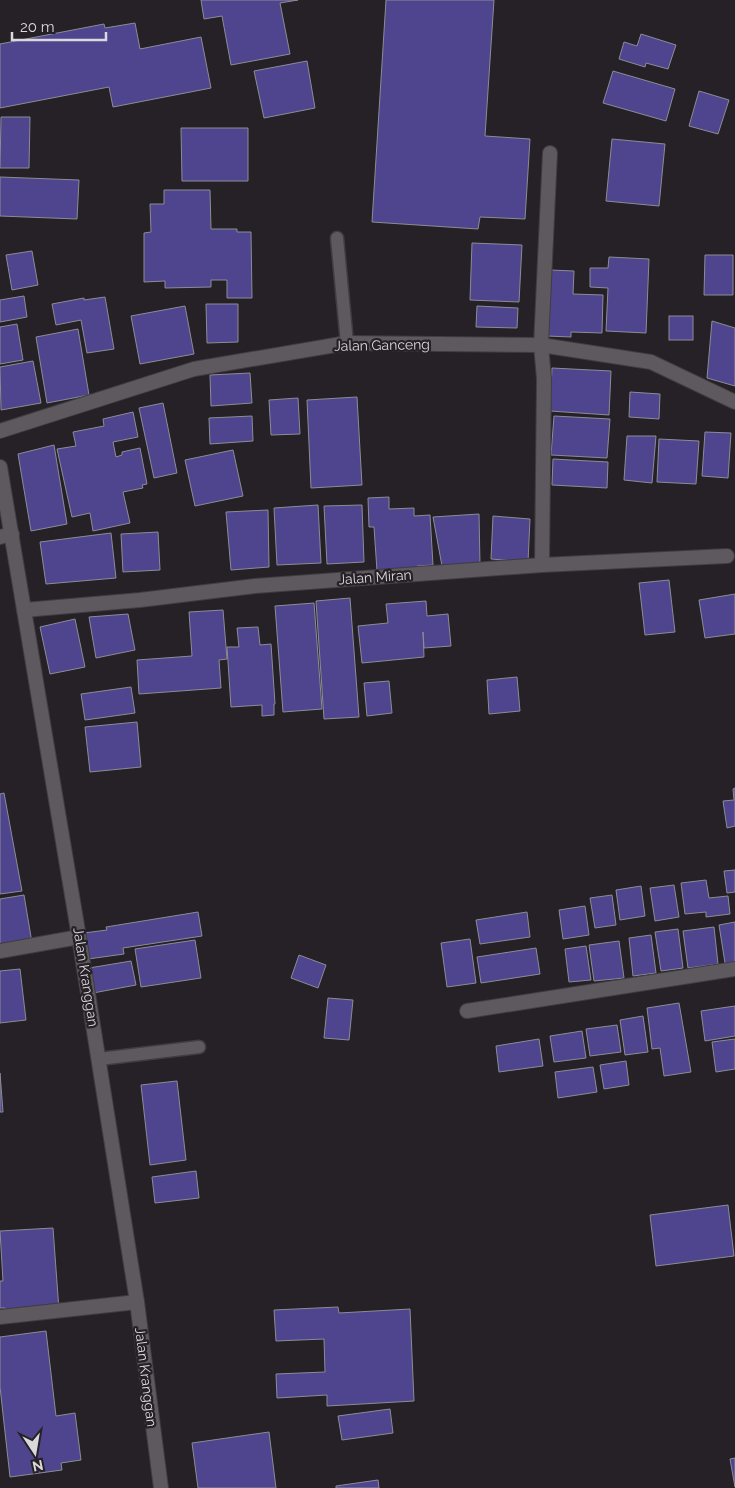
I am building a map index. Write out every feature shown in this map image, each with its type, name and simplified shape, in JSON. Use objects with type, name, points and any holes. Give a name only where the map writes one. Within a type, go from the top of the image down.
[{"type":"street","points":[[542,565],[544,378],[541,345],[550,153]]},
{"type":"street","name":"Jalan Ganceng","points":[[0,431],[194,369],[347,343],[541,345],[651,362],[735,402]]},
{"type":"street","name":"Jalan Kranggan","points":[[0,467],[6,535],[24,610],[80,937],[137,1302],[160,1488]]},
{"type":"street","name":"Jalan Miran","points":[[24,610],[140,600],[255,586],[542,565],[727,556]]},
{"type":"street","points":[[0,951],[80,937]]},
{"type":"street","points":[[467,1011],[735,969]]},
{"type":"street","points":[[0,1316],[137,1302]]},
{"type":"lane","points":[[337,238],[347,343]]},
{"type":"lane","points":[[98,1059],[199,1047]]},
{"type":"building","points":[[201,0],[298,0],[280,3],[290,54],[231,65],[222,16],[204,19]]},
{"type":"building","points":[[386,0],[494,0],[485,136],[530,139],[525,219],[480,217],[478,229],[372,222]]},
{"type":"building","points":[[135,23],[140,49],[201,37],[211,88],[113,107],[109,87],[0,108],[0,44],[104,24],[105,28]]},
{"type":"building","points":[[641,34],[676,45],[668,69],[646,63],[645,67],[619,59],[624,42],[637,46]]},
{"type":"building","points":[[307,61],[315,108],[264,118],[254,71]]},
{"type":"building","points":[[613,71],[675,89],[666,121],[603,103]]},
{"type":"building","points":[[699,91],[729,100],[718,134],[689,126]]},
{"type":"building","points":[[1,117],[30,117],[29,168],[0,168]]},
{"type":"building","points":[[181,128],[248,128],[248,181],[182,181]]},
{"type":"building","points":[[612,139],[665,144],[659,206],[606,201]]},
{"type":"building","points":[[0,177],[79,180],[77,219],[0,216]]},
{"type":"building","points":[[164,190],[210,190],[211,229],[237,229],[237,232],[251,232],[252,298],[227,298],[227,280],[211,280],[211,287],[165,288],[165,281],[144,282],[144,233],[151,232],[150,204],[164,204]]},
{"type":"building","points":[[472,243],[522,245],[519,302],[470,300]]},
{"type":"building","points":[[32,251],[38,285],[12,290],[6,255]]},
{"type":"building","points":[[705,255],[733,255],[733,295],[704,295]]},
{"type":"building","points":[[609,257],[649,259],[646,333],[606,331],[608,288],[590,287],[590,268],[608,268]]},
{"type":"building","points":[[550,270],[574,271],[573,294],[603,295],[602,333],[571,332],[571,337],[547,336]]},
{"type":"building","points":[[24,296],[27,317],[0,322],[0,300]]},
{"type":"building","points":[[105,297],[114,349],[87,353],[81,320],[56,325],[52,304],[84,298],[84,300]]},
{"type":"building","points":[[206,304],[238,304],[238,342],[207,343]]},
{"type":"building","points":[[185,306],[194,354],[140,364],[131,316]]},
{"type":"building","points":[[477,306],[518,308],[517,328],[476,327]]},
{"type":"building","points":[[669,316],[693,316],[693,340],[669,340]]},
{"type":"building","points":[[712,321],[735,328],[735,386],[707,378]]},
{"type":"building","points":[[17,324],[23,360],[0,364],[0,327]]},
{"type":"building","points":[[78,329],[89,395],[47,403],[36,337]]},
{"type":"building","points":[[33,361],[41,403],[1,410],[0,367]]},
{"type":"building","points":[[552,368],[611,371],[609,415],[550,411]]},
{"type":"building","points":[[250,373],[252,403],[211,406],[210,375]]},
{"type":"building","points":[[630,392],[660,394],[659,419],[629,417]]},
{"type":"building","points":[[357,397],[362,485],[311,488],[307,400]]},
{"type":"building","points":[[298,398],[300,434],[271,435],[269,400]]},
{"type":"building","points":[[163,403],[177,473],[154,478],[139,408]]},
{"type":"building","points":[[133,412],[138,437],[113,442],[116,457],[122,455],[122,452],[140,448],[147,484],[142,485],[143,488],[123,492],[130,523],[93,531],[90,513],[72,517],[57,449],[76,446],[73,432],[104,426],[103,419]]},
{"type":"building","points":[[252,416],[253,441],[210,444],[209,418]]},
{"type":"building","points":[[554,416],[610,419],[607,458],[551,455]]},
{"type":"building","points":[[705,432],[731,433],[728,478],[702,476]]},
{"type":"building","points":[[627,436],[656,436],[652,483],[624,480]]},
{"type":"building","points":[[659,439],[699,441],[696,484],[657,482]]},
{"type":"building","points":[[54,445],[67,524],[31,531],[18,454]]},
{"type":"building","points":[[233,450],[243,496],[195,506],[185,460]]},
{"type":"building","points":[[553,459],[608,462],[607,488],[552,485]]},
{"type":"building","points":[[389,497],[389,509],[414,508],[414,516],[430,515],[433,565],[417,566],[417,569],[377,571],[374,527],[369,527],[368,498]]},
{"type":"building","points":[[318,505],[321,563],[277,565],[274,508]]},
{"type":"building","points":[[362,505],[364,562],[327,564],[324,506]]},
{"type":"building","points":[[268,510],[269,567],[231,570],[226,512]]},
{"type":"building","points":[[479,514],[480,565],[442,566],[433,517]]},
{"type":"building","points":[[493,516],[530,519],[528,562],[491,559]]},
{"type":"building","points":[[158,532],[160,570],[123,572],[121,534]]},
{"type":"building","points":[[111,533],[116,578],[46,584],[40,542]]},
{"type":"building","points":[[669,580],[675,632],[645,635],[639,583]]},
{"type":"building","points":[[735,594],[735,634],[705,638],[699,600]]},
{"type":"building","points":[[350,598],[359,717],[324,719],[316,601]]},
{"type":"building","points":[[426,601],[427,616],[448,614],[451,646],[424,648],[423,632],[424,657],[362,663],[358,626],[388,623],[386,604]]},
{"type":"building","points":[[314,603],[322,709],[283,712],[275,606]]},
{"type":"building","points":[[223,610],[227,659],[219,660],[221,688],[139,694],[137,660],[192,656],[189,612]]},
{"type":"building","points":[[128,614],[135,650],[96,658],[89,617]]},
{"type":"building","points":[[75,619],[85,667],[50,674],[40,627]]},
{"type":"building","points":[[258,627],[260,645],[271,644],[274,715],[262,716],[262,705],[231,707],[227,647],[239,647],[237,628]]},
{"type":"building","points":[[517,677],[520,711],[489,714],[487,680]]},
{"type":"building","points":[[389,681],[392,713],[367,716],[364,683]]},
{"type":"building","points":[[131,687],[135,713],[85,720],[81,694]]},
{"type":"building","points":[[137,722],[141,767],[90,772],[85,727]]},
{"type":"building","points":[[735,788],[735,826],[727,828],[723,801],[734,800],[733,789]]},
{"type":"building","points":[[4,793],[22,891],[0,894],[0,794]]},
{"type":"building","points":[[735,870],[735,892],[727,893],[724,871]]},
{"type":"building","points":[[706,880],[709,898],[728,896],[730,914],[706,917],[706,912],[685,914],[681,883]]},
{"type":"building","points":[[674,885],[679,917],[655,921],[650,888]]},
{"type":"building","points":[[641,886],[645,916],[620,920],[616,890]]},
{"type":"building","points":[[24,895],[32,943],[0,949],[0,899]]},
{"type":"building","points":[[612,895],[616,925],[595,928],[590,898]]},
{"type":"building","points":[[585,906],[589,935],[563,939],[559,910]]},
{"type":"building","points":[[198,912],[202,936],[123,948],[124,954],[88,959],[84,933],[107,930],[106,927]]},
{"type":"building","points":[[527,912],[530,937],[480,944],[476,920]]},
{"type":"building","points":[[735,922],[735,962],[725,963],[719,925]]},
{"type":"building","points":[[714,927],[718,964],[688,968],[683,931]]},
{"type":"building","points":[[678,929],[683,968],[661,971],[655,932]]},
{"type":"building","points":[[651,935],[656,973],[633,976],[629,938]]},
{"type":"building","points":[[470,939],[476,983],[447,987],[441,943]]},
{"type":"building","points":[[195,940],[201,978],[141,987],[135,949]]},
{"type":"building","points":[[619,941],[624,978],[594,981],[589,945]]},
{"type":"building","points":[[586,946],[591,980],[569,982],[565,949]]},
{"type":"building","points":[[536,948],[540,974],[481,983],[477,957]]},
{"type":"building","points":[[299,955],[326,965],[318,988],[291,978]]},
{"type":"building","points":[[131,961],[136,985],[93,993],[89,968]]},
{"type":"building","points":[[20,969],[26,1020],[0,1023],[0,971]]},
{"type":"building","points":[[328,998],[353,1000],[349,1040],[324,1038]]},
{"type":"building","points":[[679,1003],[691,1072],[664,1076],[660,1048],[652,1049],[647,1008]]},
{"type":"building","points":[[735,1006],[735,1036],[705,1041],[701,1011]]},
{"type":"building","points":[[643,1016],[648,1052],[625,1055],[620,1020]]},
{"type":"building","points":[[617,1025],[621,1052],[590,1056],[586,1029]]},
{"type":"building","points":[[582,1031],[586,1058],[554,1062],[550,1036]]},
{"type":"building","points":[[539,1039],[543,1066],[499,1072],[496,1046]]},
{"type":"building","points":[[735,1039],[735,1069],[716,1072],[712,1042]]},
{"type":"building","points":[[626,1061],[629,1085],[604,1089],[600,1065]]},
{"type":"building","points":[[593,1067],[597,1092],[558,1098],[555,1072]]},
{"type":"building","points":[[0,1073],[3,1112],[0,1112]]},
{"type":"building","points":[[177,1081],[186,1160],[150,1165],[141,1085]]},
{"type":"building","points":[[196,1171],[199,1198],[155,1203],[152,1177]]},
{"type":"building","points":[[728,1205],[734,1256],[656,1266],[650,1215]]},
{"type":"building","points":[[53,1228],[59,1310],[6,1314],[5,1308],[0,1308],[0,1281],[3,1281],[0,1231]]},
{"type":"building","points":[[338,1307],[339,1313],[410,1309],[414,1401],[327,1406],[327,1395],[277,1398],[276,1374],[325,1372],[324,1339],[276,1341],[274,1310]]},
{"type":"building","points":[[46,1331],[56,1416],[75,1413],[81,1460],[61,1463],[62,1470],[10,1477],[0,1387],[0,1337]]},
{"type":"building","points":[[390,1409],[393,1433],[342,1440],[338,1416]]},
{"type":"building","points":[[269,1432],[276,1488],[198,1488],[192,1443]]},
{"type":"building","points":[[735,1458],[735,1487],[730,1459]]},
{"type":"building","points":[[378,1480],[379,1488],[336,1488],[336,1486]]}]
